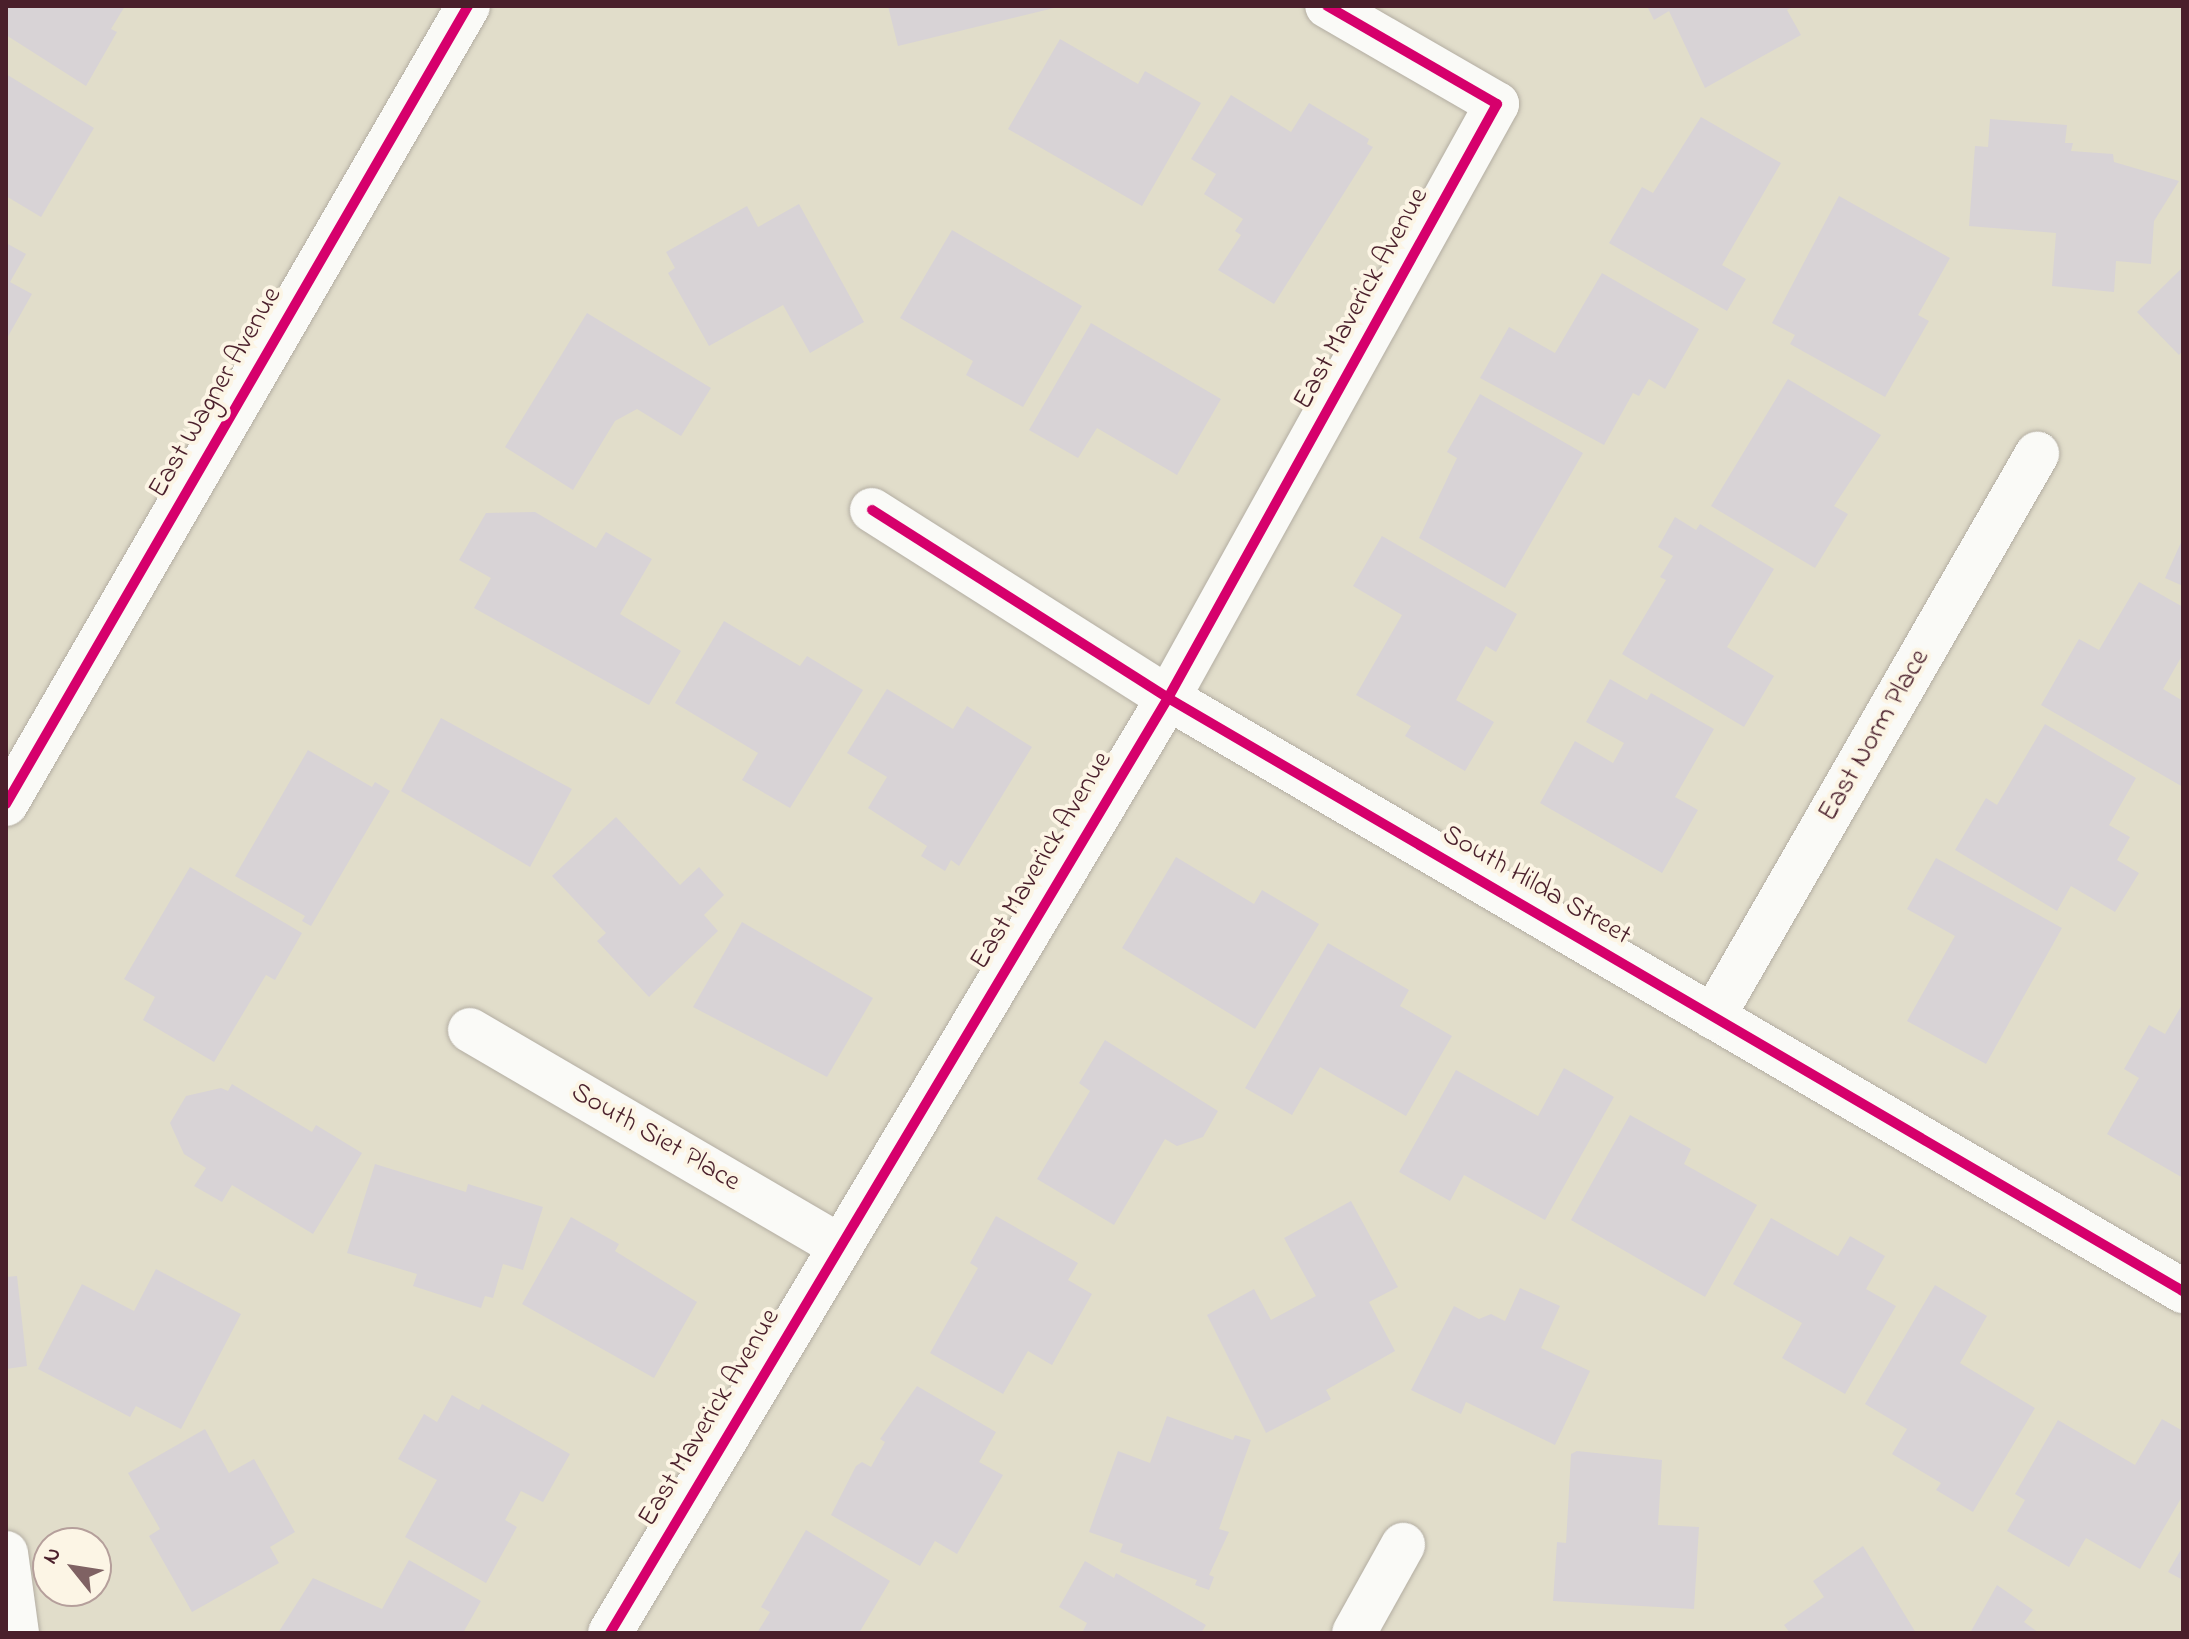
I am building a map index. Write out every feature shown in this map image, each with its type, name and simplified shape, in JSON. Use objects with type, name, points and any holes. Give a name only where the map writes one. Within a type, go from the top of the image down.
[{"type":"street","name":"East Wagner Avenue","points":[[6,804],[468,6]]},
{"type":"street","name":"East Maverick Avenue","points":[[610,1633],[1168,698],[1497,104],[1327,6]]},
{"type":"street","name":"East Norm Place","points":[[1713,1017],[2037,454]]},
{"type":"street","name":"South Hilda Street","points":[[872,510],[1168,698],[2183,1291]]},
{"type":"street","name":"South Siet Place","points":[[470,1030],[840,1246]]},
{"type":"street","points":[[1354,1633],[1403,1545]]},
{"type":"street","points":[[6,1553],[17,1633]]},
{"type":"building","points":[[6,6],[125,6],[111,29],[117,32],[86,86],[6,35]]},
{"type":"building","points":[[888,6],[1057,6],[1058,7],[898,46]]},
{"type":"building","points":[[1647,6],[1795,6],[1787,10],[1801,35],[1705,88],[1669,11],[1654,20]]},
{"type":"building","points":[[1060,39],[1138,84],[1145,71],[1201,103],[1142,206],[1008,129]]},
{"type":"building","points":[[6,74],[94,128],[41,217],[6,196]]},
{"type":"building","points":[[1231,95],[1291,132],[1309,103],[1369,139],[1367,144],[1373,147],[1274,304],[1218,270],[1241,235],[1235,231],[1243,219],[1204,194],[1216,174],[1191,159]]},
{"type":"building","points":[[1701,117],[1781,163],[1722,265],[1746,279],[1727,311],[1609,243],[1642,187],[1653,193]]},
{"type":"building","points":[[1990,119],[2067,125],[2065,143],[2073,143],[2071,151],[2113,154],[2114,162],[2179,181],[2154,221],[2151,264],[2116,261],[2114,292],[2052,286],[2056,233],[1969,226],[1975,146],[1988,147]]},
{"type":"building","points":[[1839,196],[1950,258],[1918,315],[1929,321],[1885,397],[1790,344],[1795,335],[1772,323]]},
{"type":"building","points":[[799,204],[864,322],[810,353],[783,305],[709,346],[668,273],[675,268],[666,252],[747,206],[758,227]]},
{"type":"building","points":[[952,230],[1082,306],[1023,407],[966,375],[973,361],[900,318]]},
{"type":"building","points":[[6,243],[26,254],[10,282],[32,294],[6,340]]},
{"type":"building","points":[[2183,267],[2183,350],[2179,355],[2137,312]]},
{"type":"building","points":[[1602,273],[1699,329],[1665,389],[1649,379],[1639,396],[1633,393],[1604,445],[1480,378],[1509,327],[1555,353]]},
{"type":"building","points":[[587,313],[711,388],[681,436],[637,409],[615,421],[573,490],[505,447]]},
{"type":"building","points":[[1091,323],[1221,399],[1177,475],[1097,428],[1078,458],[1029,430]]},
{"type":"building","points":[[1788,379],[1881,435],[1834,506],[1848,514],[1815,568],[1711,506]]},
{"type":"building","points":[[1480,394],[1583,453],[1505,588],[1419,538],[1457,458],[1447,452]]},
{"type":"building","points":[[535,512],[596,548],[606,532],[652,559],[620,614],[681,651],[649,705],[474,608],[491,578],[459,560],[486,513]]},
{"type":"building","points":[[1675,517],[1696,530],[1700,524],[1774,569],[1727,647],[1774,676],[1744,727],[1622,654],[1666,580],[1660,577],[1673,556],[1658,547]]},
{"type":"building","points":[[1382,536],[1517,614],[1496,652],[1486,646],[1456,700],[1494,722],[1465,771],[1405,736],[1411,726],[1356,695],[1402,615],[1353,586]]},
{"type":"building","points":[[2183,538],[2183,586],[2165,578]]},
{"type":"building","points":[[2139,582],[2183,607],[2183,654],[2163,689],[2183,701],[2183,787],[2041,705],[2079,639],[2099,650]]},
{"type":"building","points":[[724,621],[800,666],[807,656],[863,690],[790,808],[742,780],[758,753],[675,703]]},
{"type":"building","points":[[1610,679],[1647,700],[1651,693],[1714,729],[1675,797],[1698,810],[1662,873],[1540,803],[1575,741],[1613,763],[1624,743],[1586,722]]},
{"type":"building","points":[[887,689],[953,729],[967,706],[1032,747],[959,866],[951,860],[945,871],[921,856],[927,846],[868,808],[887,777],[847,753]]},
{"type":"building","points":[[441,718],[572,789],[530,867],[401,791]]},
{"type":"building","points":[[2045,724],[2136,778],[2109,825],[2130,837],[2117,860],[2139,873],[2115,912],[2071,886],[2057,911],[1955,850],[1986,798],[1997,805]]},
{"type":"building","points":[[308,750],[372,787],[375,782],[390,791],[311,926],[302,921],[305,916],[235,876]]},
{"type":"building","points":[[616,817],[680,885],[699,867],[724,895],[704,915],[718,931],[649,997],[597,941],[606,933],[552,876]]},
{"type":"building","points":[[1176,857],[1254,904],[1262,890],[1319,924],[1255,1029],[1122,948]]},
{"type":"building","points":[[1936,858],[2062,928],[1986,1064],[1907,1021],[1955,936],[1907,909]]},
{"type":"building","points":[[190,867],[302,933],[275,980],[266,975],[214,1062],[143,1020],[155,997],[124,979]]},
{"type":"building","points":[[742,922],[873,998],[827,1077],[693,1007]]},
{"type":"building","points":[[1328,943],[1409,990],[1400,1006],[1452,1036],[1406,1116],[1320,1067],[1292,1115],[1245,1088]]},
{"type":"building","points":[[2183,1003],[2183,1178],[2107,1134],[2139,1078],[2124,1069],[2149,1025],[2165,1034]]},
{"type":"building","points":[[1105,1040],[1218,1111],[1203,1137],[1177,1146],[1165,1139],[1114,1225],[1037,1179],[1090,1091],[1079,1083]]},
{"type":"building","points":[[1564,1068],[1614,1097],[1545,1220],[1464,1175],[1450,1201],[1399,1172],[1456,1070],[1538,1116]]},
{"type":"building","points":[[232,1084],[312,1132],[316,1125],[362,1153],[313,1234],[232,1185],[222,1202],[194,1186],[206,1168],[184,1154],[170,1123],[186,1096],[221,1088],[228,1091]]},
{"type":"building","points":[[1630,1115],[1691,1149],[1684,1164],[1757,1205],[1705,1297],[1571,1220]]},
{"type":"building","points":[[375,1164],[466,1192],[468,1184],[543,1207],[523,1270],[503,1264],[493,1298],[485,1296],[481,1308],[413,1286],[417,1274],[347,1253]]},
{"type":"building","points":[[1351,1201],[1398,1287],[1369,1302],[1395,1351],[1326,1390],[1331,1399],[1266,1433],[1207,1315],[1254,1289],[1271,1320],[1316,1296],[1284,1238]]},
{"type":"building","points":[[996,1216],[1078,1263],[1068,1280],[1092,1294],[1052,1365],[1028,1351],[1003,1394],[930,1353],[978,1268],[970,1263]]},
{"type":"building","points":[[571,1217],[619,1244],[615,1251],[697,1302],[654,1378],[522,1304]]},
{"type":"building","points":[[1771,1218],[1838,1256],[1850,1236],[1885,1256],[1866,1289],[1896,1306],[1845,1394],[1782,1358],[1802,1323],[1733,1284]]},
{"type":"building","points":[[156,1269],[241,1314],[181,1429],[136,1406],[130,1417],[38,1369],[82,1284],[134,1311]]},
{"type":"building","points":[[17,1276],[27,1366],[6,1369],[6,1277]]},
{"type":"building","points":[[1935,1285],[1987,1316],[1960,1363],[2035,1408],[1973,1512],[1936,1490],[1941,1483],[1892,1454],[1907,1429],[1865,1404]]},
{"type":"building","points":[[1520,1288],[1560,1306],[1541,1348],[1590,1371],[1555,1445],[1466,1402],[1461,1414],[1411,1390],[1454,1306],[1479,1319],[1491,1314],[1505,1321]]},
{"type":"building","points":[[917,1386],[996,1432],[979,1462],[1003,1475],[957,1554],[935,1541],[920,1566],[831,1515],[856,1466],[862,1462],[871,1467],[885,1442],[880,1439]]},
{"type":"building","points":[[452,1395],[479,1410],[482,1404],[570,1454],[543,1502],[521,1491],[505,1520],[517,1527],[486,1583],[405,1537],[437,1480],[398,1459],[424,1414],[437,1422]]},
{"type":"building","points":[[1167,1416],[1233,1440],[1235,1435],[1251,1440],[1219,1529],[1229,1532],[1209,1575],[1214,1577],[1209,1590],[1195,1585],[1197,1580],[1120,1552],[1123,1544],[1089,1532],[1118,1451],[1150,1463]]},
{"type":"building","points":[[2162,1419],[2183,1431],[2183,1495],[2140,1569],[2086,1538],[2069,1567],[2007,1531],[2025,1500],[2015,1494],[2058,1420],[2135,1465]]},
{"type":"building","points":[[205,1429],[229,1473],[254,1459],[295,1532],[270,1547],[279,1563],[192,1612],[149,1536],[160,1529],[128,1473]]},
{"type":"building","points":[[1577,1451],[1662,1460],[1658,1525],[1699,1527],[1694,1609],[1553,1601],[1557,1542],[1566,1543],[1571,1454]]},
{"type":"building","points":[[806,1530],[890,1581],[859,1633],[757,1633],[770,1612],[761,1607]]},
{"type":"building","points":[[1863,1546],[1916,1633],[1790,1633],[1784,1625],[1824,1597],[1813,1581]]},
{"type":"building","points":[[2183,1546],[2183,1580],[2168,1572]]},
{"type":"building","points":[[409,1560],[481,1601],[463,1633],[278,1633],[313,1578],[382,1609]]},
{"type":"building","points":[[1085,1561],[1114,1578],[1116,1573],[1206,1625],[1201,1633],[1082,1633],[1087,1623],[1059,1607]]},
{"type":"building","points":[[1997,1585],[2033,1610],[2024,1622],[2039,1633],[1970,1633]]},
{"type":"cycle path","points":[[6,804],[468,6]]},
{"type":"cycle path","points":[[610,1633],[1168,698],[1497,104],[1327,6]]},
{"type":"cycle path","points":[[872,510],[1168,698],[2183,1291]]}]
